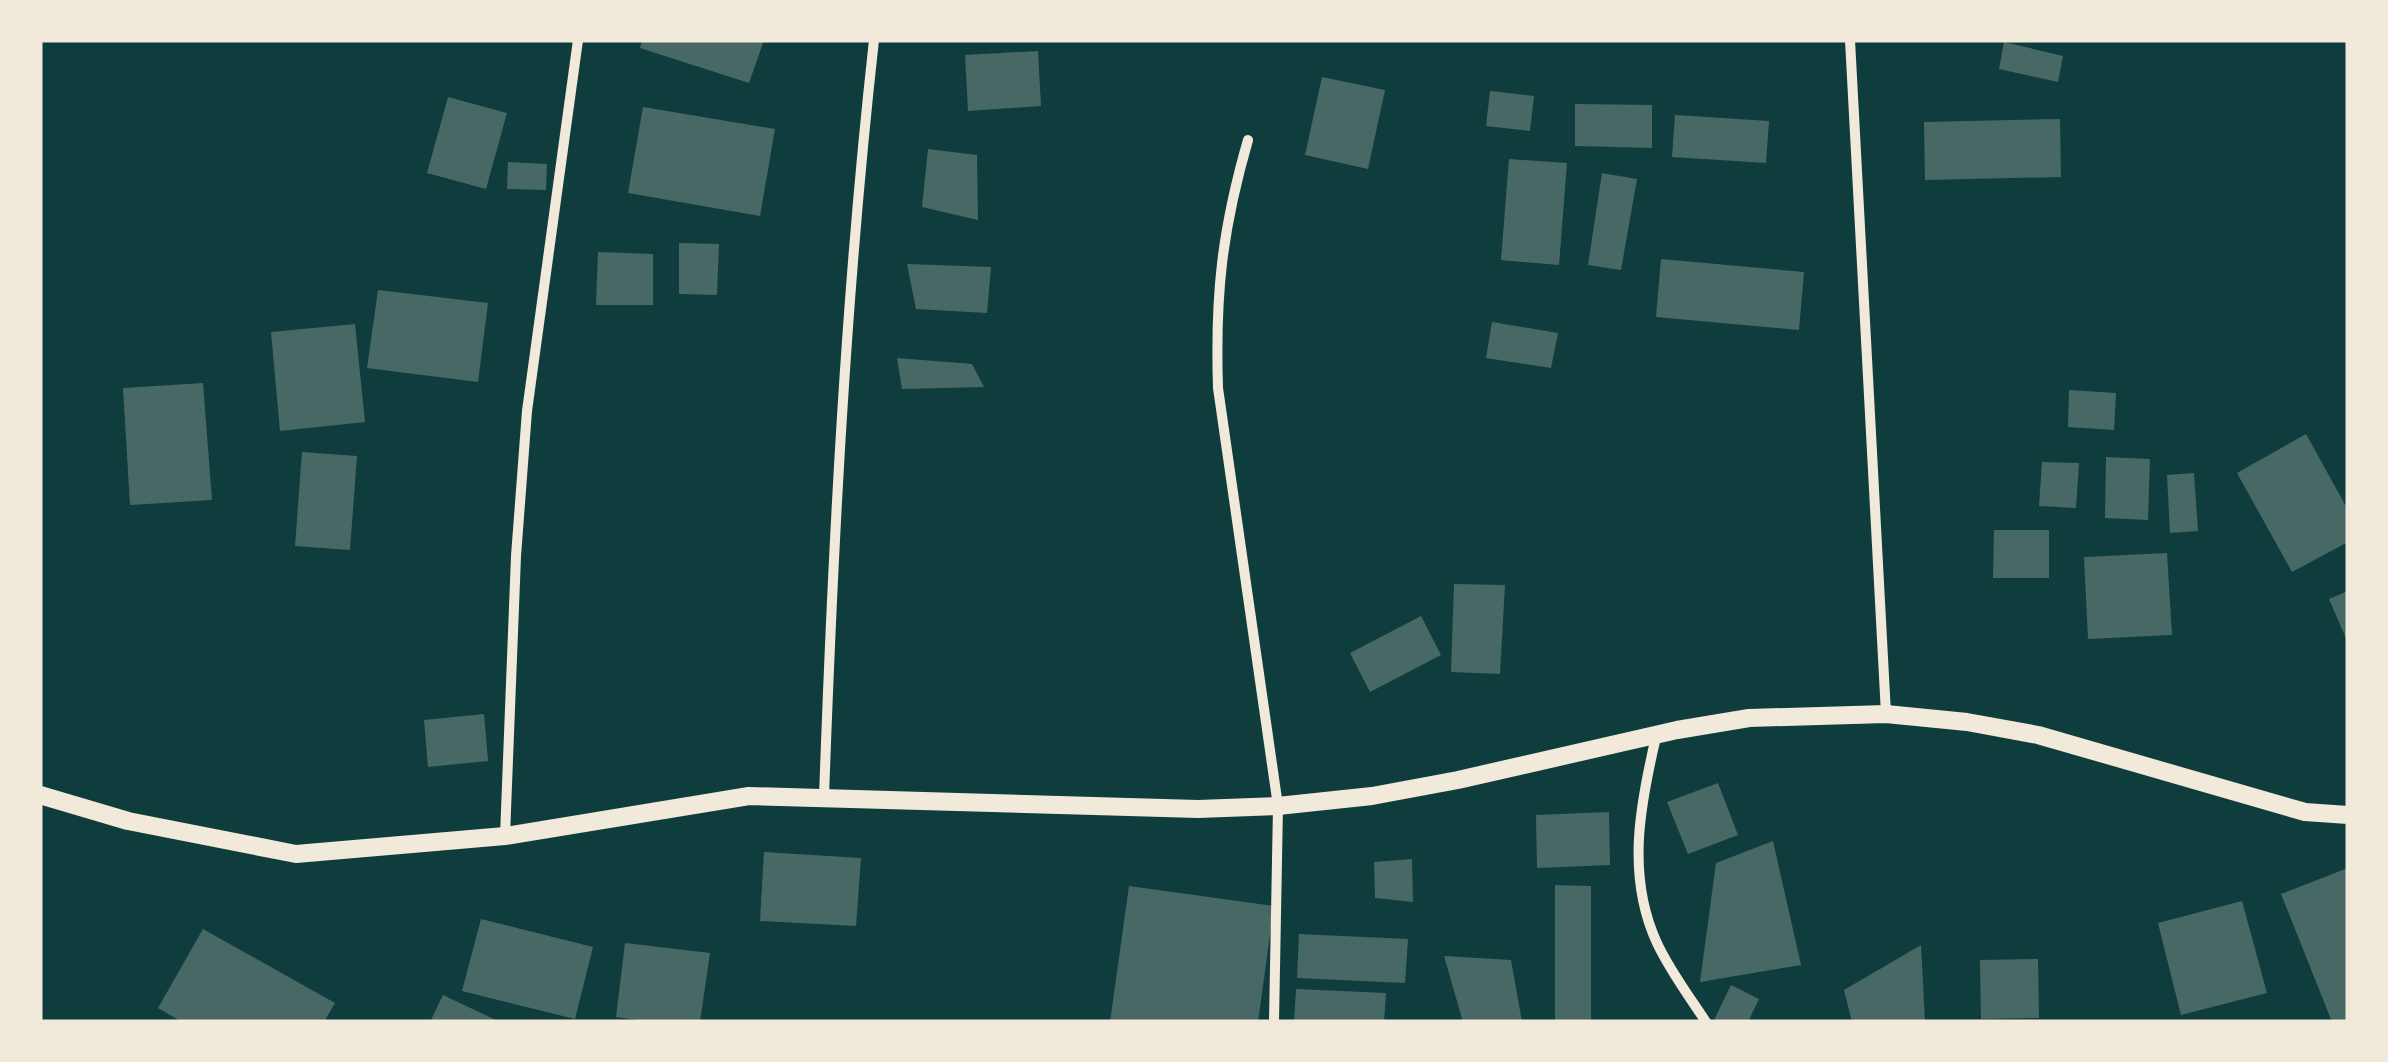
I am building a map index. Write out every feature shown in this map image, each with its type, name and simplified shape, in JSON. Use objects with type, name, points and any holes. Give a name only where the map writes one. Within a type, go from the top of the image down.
[{"type":"street","points":[[505,836],[515,574],[528,411],[578,40]]},
{"type":"street","points":[[824,797],[844,370],[874,40]]},
{"type":"street","points":[[1850,40],[1886,714]]},
{"type":"street","points":[[1248,140],[1231,200],[1220,263],[1216,326],[1218,388],[1278,806],[1274,1022]]},
{"type":"street","points":[[40,795],[128,821],[296,854],[505,836],[734,798],[824,797],[1181,808],[1278,806],[1372,796],[1749,718],[1886,714],[1967,722],[2038,735],[2306,812],[2348,815]]},
{"type":"street","points":[[1656,737],[1638,821],[1643,902],[1656,942],[1706,1022]]},
{"type":"building","points":[[642,40],[764,40],[749,83],[640,48]]},
{"type":"building","points":[[2004,42],[2063,56],[2058,82],[1999,69]]},
{"type":"building","points":[[1038,51],[1041,106],[968,111],[965,55]]},
{"type":"building","points":[[1322,77],[1385,90],[1368,169],[1305,155]]},
{"type":"building","points":[[1490,91],[1534,96],[1530,131],[1486,126]]},
{"type":"building","points":[[448,97],[507,113],[486,189],[427,173]]},
{"type":"building","points":[[1575,104],[1652,105],[1652,148],[1575,146]]},
{"type":"building","points":[[643,107],[775,129],[760,216],[628,193]]},
{"type":"building","points":[[1675,115],[1769,121],[1766,163],[1672,157]]},
{"type":"building","points":[[2060,119],[2061,177],[1925,180],[1924,122]]},
{"type":"building","points":[[928,149],[977,155],[978,220],[922,207]]},
{"type":"building","points":[[1509,159],[1567,163],[1559,265],[1501,260]]},
{"type":"building","points":[[508,162],[547,164],[546,190],[507,189]]},
{"type":"building","points":[[1602,173],[1637,179],[1621,270],[1588,265]]},
{"type":"building","points":[[679,243],[719,244],[717,295],[679,294]]},
{"type":"building","points":[[598,252],[653,254],[653,305],[596,305]]},
{"type":"building","points":[[1661,259],[1804,272],[1799,330],[1656,317]]},
{"type":"building","points":[[907,264],[991,267],[987,313],[916,309]]},
{"type":"building","points":[[378,290],[488,303],[478,382],[367,368]]},
{"type":"building","points":[[1492,322],[1558,333],[1551,368],[1486,358]]},
{"type":"building","points":[[355,324],[365,422],[280,431],[271,332]]},
{"type":"building","points":[[897,358],[972,364],[984,387],[902,389]]},
{"type":"building","points":[[203,383],[212,500],[130,505],[123,388]]},
{"type":"building","points":[[2069,390],[2116,393],[2114,430],[2068,427]]},
{"type":"building","points":[[2306,434],[2348,510],[2348,542],[2292,572],[2237,473]]},
{"type":"building","points":[[302,452],[357,456],[350,550],[295,546]]},
{"type":"building","points":[[2106,457],[2150,459],[2148,520],[2105,518]]},
{"type":"building","points":[[2042,462],[2079,463],[2076,508],[2039,506]]},
{"type":"building","points":[[2194,473],[2198,531],[2170,533],[2167,475]]},
{"type":"building","points":[[1994,530],[2049,530],[2049,578],[1993,578]]},
{"type":"building","points":[[2167,553],[2172,635],[2088,639],[2084,557]]},
{"type":"building","points":[[1454,584],[1505,585],[1500,674],[1451,672]]},
{"type":"building","points":[[2348,591],[2348,643],[2329,599]]},
{"type":"building","points":[[1421,616],[1441,655],[1370,692],[1350,653]]},
{"type":"building","points":[[484,714],[488,761],[428,767],[424,720]]},
{"type":"building","points":[[1718,783],[1738,835],[1688,854],[1667,802]]},
{"type":"building","points":[[1609,812],[1610,865],[1537,868],[1536,815]]},
{"type":"building","points":[[1773,841],[1801,965],[1700,982],[1716,863]]},
{"type":"building","points":[[764,852],[861,858],[856,926],[760,921]]},
{"type":"building","points":[[1412,859],[1413,902],[1375,898],[1374,862]]},
{"type":"building","points":[[2348,868],[2348,1022],[2332,1022],[2281,894]]},
{"type":"building","points":[[1555,885],[1591,886],[1591,1022],[1555,1022]]},
{"type":"building","points":[[1129,886],[1274,906],[1258,1022],[1110,1022]]},
{"type":"building","points":[[2242,901],[2267,993],[2181,1015],[2158,923]]},
{"type":"building","points":[[481,919],[593,947],[575,1019],[462,991]]},
{"type":"building","points":[[203,929],[335,1003],[324,1022],[182,1022],[158,1008]]},
{"type":"building","points":[[1299,934],[1408,939],[1405,983],[1297,978]]},
{"type":"building","points":[[625,943],[710,953],[700,1022],[616,1017]]},
{"type":"building","points":[[1921,945],[1925,1022],[1852,1022],[1844,990]]},
{"type":"building","points":[[1444,956],[1511,960],[1522,1022],[1463,1022]]},
{"type":"building","points":[[2038,959],[2039,1018],[1981,1019],[1980,960]]},
{"type":"building","points":[[1731,985],[1759,999],[1748,1022],[1713,1022]]},
{"type":"building","points":[[1296,989],[1386,993],[1384,1022],[1294,1022]]},
{"type":"building","points":[[443,995],[500,1022],[430,1022]]}]
